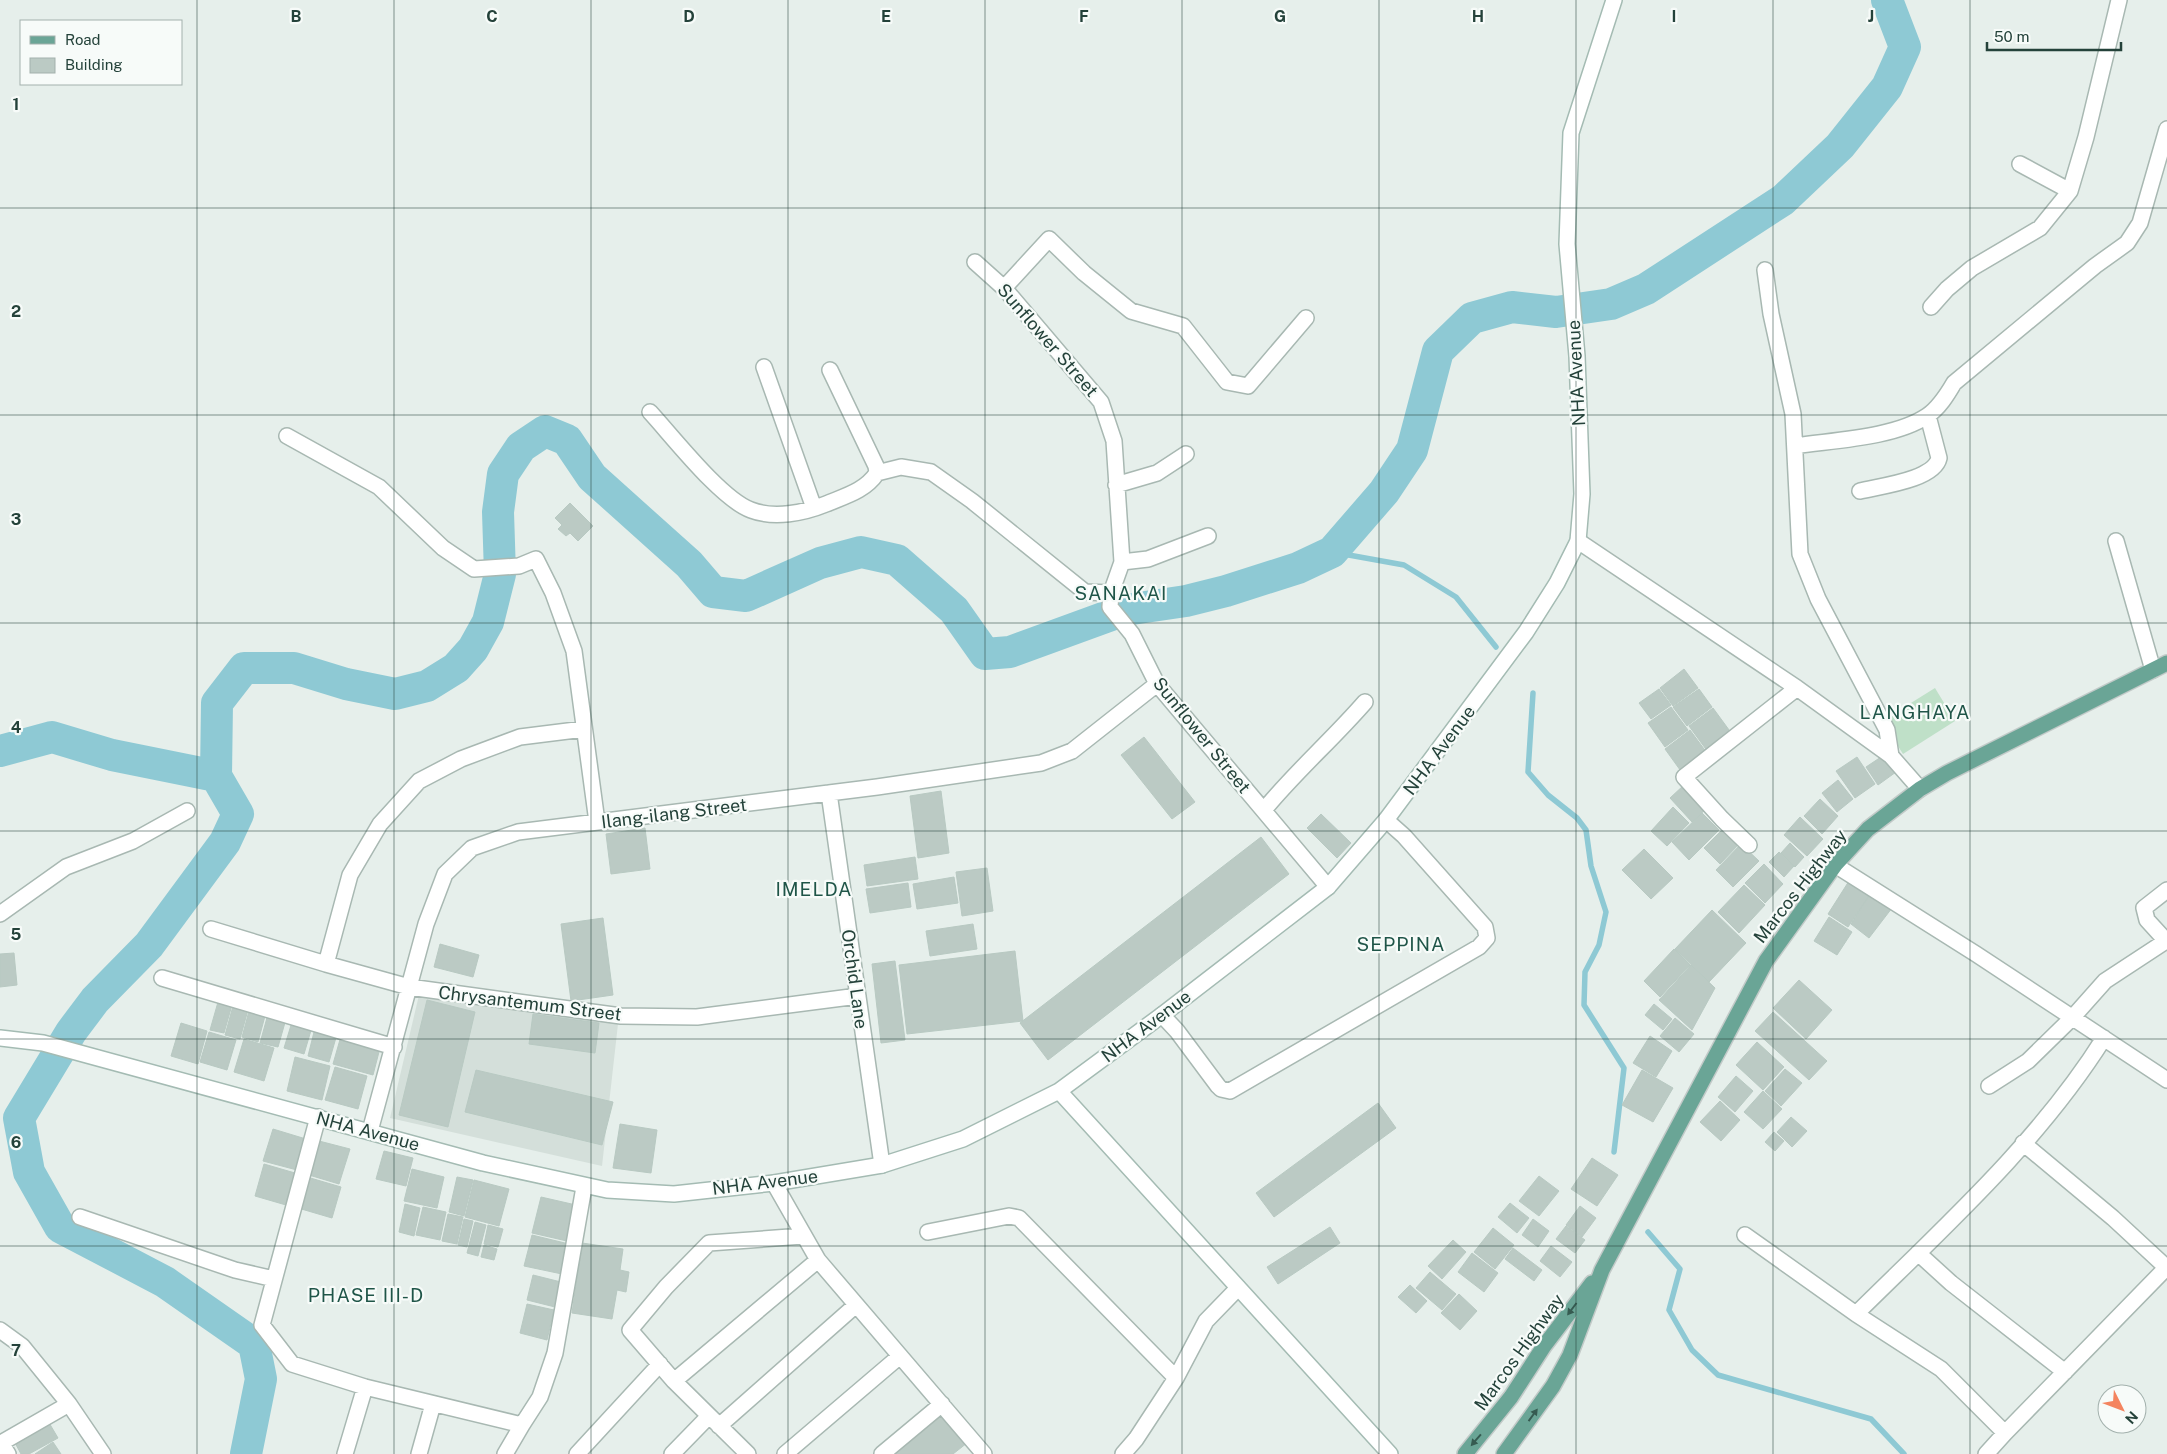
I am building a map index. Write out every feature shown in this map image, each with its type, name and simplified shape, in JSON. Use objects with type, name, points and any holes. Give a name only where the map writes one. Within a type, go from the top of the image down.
[{"type":"main road","name":"Marcos Highway","points":[[1504,1454],[1542,1403],[1570,1355],[1602,1270],[1766,961],[1835,865],[1868,829],[1920,789],[1956,768],[2167,662]]},
{"type":"main road","name":"Marcos Highway","points":[[1465,1454],[1512,1397],[1544,1346],[1602,1270]]},
{"type":"street","name":"NHA Avenue","points":[[0,1038],[43,1043],[483,1163],[607,1190],[674,1194],[774,1183],[882,1165],[963,1139],[1059,1091],[1162,1015],[1328,887],[1386,820],[1526,632],[1557,583],[1578,541],[1582,494],[1577,356],[1567,244],[1571,133],[1614,0]]},
{"type":"street","points":[[1931,307],[1947,289],[1972,268],[2040,228],[2070,191],[2086,137],[2119,0]]},
{"type":"street","points":[[1795,446],[1894,431],[1928,416],[1941,403],[1954,383],[2095,266],[2127,243],[2140,223],[2167,129]]},
{"type":"street","points":[[2020,164],[2070,191]]},
{"type":"street","points":[[1004,288],[1049,239],[1084,273],[1131,311],[1183,326],[1227,382],[1248,386],[1306,318]]},
{"type":"street","name":"Sunflower Street","points":[[975,262],[1004,288],[1101,402],[1114,442],[1122,562],[1110,600],[1132,634],[1157,684],[1328,887]]},
{"type":"street","points":[[1765,270],[1771,314],[1793,414],[1800,554],[1818,599],[1887,730],[1891,756]]},
{"type":"street","points":[[764,367],[814,508]]},
{"type":"street","points":[[830,370],[876,466],[877,473]]},
{"type":"street","points":[[650,412],[720,489],[749,510],[777,514],[814,508],[856,492],[870,483],[877,473],[901,467],[931,472],[972,501],[1085,592],[1110,600]]},
{"type":"street","points":[[1860,491],[1915,478],[1937,465],[1938,454],[1928,416]]},
{"type":"street","points":[[287,436],[379,487],[444,548],[474,569],[518,566],[536,559],[553,593],[574,651],[597,822]]},
{"type":"street","points":[[1116,485],[1157,473],[1186,454]]},
{"type":"street","points":[[1122,562],[1148,559],[1208,536]]},
{"type":"street","points":[[1578,541],[1798,688],[1891,756],[1920,789]]},
{"type":"street","points":[[2116,541],[2153,670]]},
{"type":"street","name":"Ilang-ilang Street","points":[[370,1131],[426,924],[445,874],[472,848],[518,832],[829,793],[1041,763],[1072,751],[1157,684]]},
{"type":"street","points":[[1750,845],[1722,819],[1684,777],[1725,743],[1764,716],[1798,688]]},
{"type":"street","points":[[1264,810],[1278,792],[1337,735],[1365,702]]},
{"type":"street","points":[[326,964],[350,875],[380,824],[419,781],[461,759],[520,737],[584,730]]},
{"type":"street","name":"Orchid Lane","points":[[829,793],[882,1165]]},
{"type":"street","points":[[0,914],[66,867],[133,841],[186,811]]},
{"type":"street","points":[[1162,1015],[1218,1086],[1221,1089],[1230,1091],[1479,947],[1488,938],[1485,927],[1404,836],[1386,820]]},
{"type":"street","points":[[1835,865],[2073,1017],[2167,1080]]},
{"type":"street","points":[[1989,1086],[2028,1060],[2073,1017],[2105,981],[2167,941],[2146,920],[2144,908],[2167,890]]},
{"type":"street","name":"Chrysantemum Street","points":[[210,929],[409,987],[621,1016],[697,1017],[858,996]]},
{"type":"street","points":[[162,978],[394,1047]]},
{"type":"street","points":[[1856,1314],[2010,1159],[2080,1075],[2104,1038]]},
{"type":"street","points":[[1059,1091],[1390,1454]]},
{"type":"street","points":[[318,1117],[262,1325],[292,1364],[365,1387],[522,1425]]},
{"type":"street","points":[[1986,1454],[2167,1268],[2114,1218],[2023,1143]]},
{"type":"street","points":[[774,1183],[818,1260],[984,1454]]},
{"type":"street","points":[[506,1454],[540,1396],[555,1353],[584,1186]]},
{"type":"street","points":[[928,1232],[1009,1216],[1019,1218],[1176,1378]]},
{"type":"street","points":[[80,1217],[235,1270],[274,1279]]},
{"type":"street","points":[[1745,1235],[1856,1314],[1941,1369],[2005,1433]]},
{"type":"street","points":[[748,1454],[674,1381],[630,1330],[666,1287],[708,1243],[803,1236]]},
{"type":"street","points":[[1918,1252],[1951,1283],[2065,1372]]},
{"type":"street","points":[[674,1381],[818,1260]]},
{"type":"street","points":[[1124,1454],[1176,1378],[1206,1321],[1238,1288]]},
{"type":"street","points":[[672,1454],[856,1305]]},
{"type":"street","points":[[0,1330],[22,1346],[69,1404],[103,1454]]},
{"type":"street","points":[[785,1454],[900,1356]]},
{"type":"street","points":[[577,1454],[660,1364]]},
{"type":"street","points":[[345,1454],[365,1387]]},
{"type":"street","points":[[2,1445],[69,1404]]},
{"type":"street","points":[[419,1454],[434,1404]]},
{"type":"street","points":[[882,1454],[942,1404]]},
{"type":"shaded area","points":[[419,995],[618,1024],[602,1166],[390,1118]]},
{"type":"green space","points":[[1935,688],[1955,721],[1903,754],[1882,721]]},
{"type":"building","points":[[570,503],[593,526],[578,541],[570,533],[566,536],[558,529],[562,525],[555,518]]},
{"type":"building","points":[[1684,669],[1698,688],[1673,706],[1660,688]]},
{"type":"building","points":[[1659,689],[1671,705],[1651,719],[1639,703]]},
{"type":"building","points":[[1699,689],[1712,707],[1687,726],[1673,707]]},
{"type":"building","points":[[1671,707],[1688,730],[1665,747],[1648,723]]},
{"type":"building","points":[[1713,708],[1732,734],[1708,752],[1689,726]]},
{"type":"building","points":[[1690,730],[1707,753],[1683,774],[1665,749]]},
{"type":"building","points":[[1144,737],[1195,802],[1172,819],[1121,755]]},
{"type":"building","points":[[1884,755],[1896,772],[1878,785],[1866,767]]},
{"type":"building","points":[[1857,757],[1875,784],[1855,798],[1836,771]]},
{"type":"building","points":[[1838,780],[1853,799],[1837,812],[1822,793]]},
{"type":"building","points":[[1684,785],[1706,809],[1692,822],[1670,798]]},
{"type":"building","points":[[941,791],[949,853],[918,858],[910,796]]},
{"type":"building","points":[[1820,799],[1838,816],[1822,834],[1804,816]]},
{"type":"building","points":[[1673,807],[1689,823],[1667,846],[1651,831]]},
{"type":"building","points":[[1702,813],[1719,830],[1689,860],[1672,842]]},
{"type":"building","points":[[1321,814],[1351,843],[1337,858],[1307,828]]},
{"type":"building","points":[[1800,817],[1823,839],[1807,856],[1784,835]]},
{"type":"building","points":[[1726,826],[1742,841],[1720,864],[1704,848]]},
{"type":"building","points":[[645,828],[650,869],[611,874],[606,834]]},
{"type":"building","points":[[1261,837],[1289,874],[1048,1060],[1020,1023]]},
{"type":"building","points":[[1790,843],[1804,857],[1795,867],[1781,853]]},
{"type":"building","points":[[1741,844],[1759,861],[1733,887],[1716,870]]},
{"type":"building","points":[[1644,849],[1673,878],[1651,899],[1622,870]]},
{"type":"building","points":[[1779,852],[1794,866],[1784,877],[1769,862]]},
{"type":"building","points":[[915,857],[918,879],[867,886],[864,865]]},
{"type":"building","points":[[1764,864],[1783,884],[1765,903],[1745,883]]},
{"type":"building","points":[[987,868],[993,911],[962,916],[956,872]]},
{"type":"building","points":[[954,877],[958,903],[917,909],[913,884]]},
{"type":"building","points":[[1849,881],[1870,894],[1848,927],[1828,914]]},
{"type":"building","points":[[908,883],[911,907],[870,913],[866,889]]},
{"type":"building","points":[[1744,885],[1765,905],[1739,933],[1718,912]]},
{"type":"building","points":[[1870,894],[1892,908],[1869,938],[1851,924]]},
{"type":"building","points":[[1712,910],[1746,943],[1709,982],[1675,949]]},
{"type":"building","points":[[1829,917],[1852,932],[1837,955],[1814,941]]},
{"type":"building","points":[[603,918],[613,995],[571,1001],[561,924]]},
{"type":"building","points":[[973,924],[977,949],[930,956],[926,931]]},
{"type":"building","points":[[440,944],[479,955],[473,977],[434,967]]},
{"type":"building","points":[[1674,949],[1690,965],[1660,997],[1644,981]]},
{"type":"building","points":[[1015,951],[1023,1021],[907,1034],[899,965]]},
{"type":"building","points":[[14,953],[17,985],[0,987],[0,954]]},
{"type":"building","points":[[895,961],[905,1040],[881,1043],[872,964]]},
{"type":"building","points":[[1691,965],[1715,988],[1692,1030],[1659,1000]]},
{"type":"building","points":[[1799,980],[1832,1010],[1806,1039],[1773,1008]]},
{"type":"building","points":[[427,1000],[475,1012],[448,1127],[399,1115]]},
{"type":"building","points":[[218,1002],[232,1005],[224,1033],[210,1030]]},
{"type":"building","points":[[1654,1004],[1672,1019],[1663,1030],[1645,1015]]},
{"type":"building","points":[[233,1006],[248,1010],[240,1039],[225,1035]]},
{"type":"building","points":[[249,1011],[265,1016],[258,1042],[242,1037]]},
{"type":"building","points":[[1773,1012],[1827,1061],[1809,1080],[1755,1031]]},
{"type":"building","points":[[268,1014],[286,1019],[278,1047],[260,1043]]},
{"type":"building","points":[[533,1014],[599,1023],[595,1053],[529,1044]]},
{"type":"building","points":[[1675,1018],[1694,1034],[1679,1052],[1660,1036]]},
{"type":"building","points":[[292,1022],[312,1027],[304,1054],[284,1048]]},
{"type":"building","points":[[181,1023],[207,1031],[198,1064],[171,1056]]},
{"type":"building","points":[[315,1028],[337,1034],[329,1062],[308,1056]]},
{"type":"building","points":[[209,1032],[236,1040],[227,1070],[200,1062]]},
{"type":"building","points":[[341,1036],[380,1048],[373,1075],[333,1064]]},
{"type":"building","points":[[1650,1036],[1672,1051],[1656,1077],[1633,1063]]},
{"type":"building","points":[[244,1039],[274,1048],[264,1081],[234,1072]]},
{"type":"building","points":[[1757,1042],[1784,1067],[1763,1090],[1736,1065]]},
{"type":"building","points":[[295,1057],[330,1066],[322,1100],[287,1091]]},
{"type":"building","points":[[335,1067],[367,1076],[358,1109],[325,1100]]},
{"type":"building","points":[[1785,1069],[1802,1083],[1781,1106],[1765,1091]]},
{"type":"building","points":[[476,1070],[613,1102],[602,1145],[465,1112]]},
{"type":"building","points":[[1642,1070],[1673,1088],[1653,1122],[1622,1105]]},
{"type":"building","points":[[1736,1076],[1753,1091],[1735,1112],[1718,1097]]},
{"type":"building","points":[[1763,1091],[1782,1109],[1763,1129],[1744,1112]]},
{"type":"building","points":[[1720,1101],[1740,1120],[1721,1141],[1700,1122]]},
{"type":"building","points":[[1378,1103],[1396,1128],[1274,1217],[1256,1193]]},
{"type":"building","points":[[1791,1117],[1807,1131],[1792,1147],[1777,1132]]},
{"type":"building","points":[[620,1124],[657,1130],[651,1173],[613,1168]]},
{"type":"building","points":[[273,1129],[306,1139],[297,1170],[263,1161]]},
{"type":"building","points":[[1774,1132],[1784,1141],[1775,1151],[1765,1142]]},
{"type":"building","points":[[319,1141],[350,1149],[339,1184],[309,1175]]},
{"type":"building","points":[[384,1151],[413,1158],[406,1186],[376,1179]]},
{"type":"building","points":[[1592,1158],[1618,1175],[1597,1206],[1571,1189]]},
{"type":"building","points":[[264,1164],[295,1173],[286,1205],[255,1196]]},
{"type":"building","points":[[412,1169],[444,1177],[437,1208],[404,1201]]},
{"type":"building","points":[[1539,1176],[1559,1191],[1539,1216],[1519,1201]]},
{"type":"building","points":[[307,1177],[341,1187],[332,1218],[298,1208]]},
{"type":"building","points":[[457,1177],[473,1180],[464,1216],[449,1212]]},
{"type":"building","points":[[474,1180],[509,1189],[499,1226],[465,1217]]},
{"type":"building","points":[[541,1197],[576,1205],[567,1241],[532,1233]]},
{"type":"building","points":[[1510,1203],[1529,1218],[1517,1233],[1498,1217]]},
{"type":"building","points":[[405,1204],[420,1208],[414,1236],[399,1232]]},
{"type":"building","points":[[1580,1206],[1596,1218],[1582,1237],[1566,1225]]},
{"type":"building","points":[[423,1207],[446,1212],[440,1240],[416,1235]]},
{"type":"building","points":[[448,1214],[463,1217],[457,1244],[442,1241]]},
{"type":"building","points":[[464,1219],[473,1221],[467,1247],[458,1245]]},
{"type":"building","points":[[1533,1219],[1549,1231],[1538,1247],[1522,1235]]},
{"type":"building","points":[[475,1222],[486,1225],[478,1256],[467,1253]]},
{"type":"building","points":[[488,1225],[503,1229],[498,1247],[484,1244]]},
{"type":"building","points":[[1566,1226],[1585,1240],[1575,1253],[1556,1239]]},
{"type":"building","points":[[1330,1227],[1340,1243],[1278,1284],[1267,1267]]},
{"type":"building","points":[[1493,1228],[1514,1245],[1495,1269],[1474,1252]]},
{"type":"building","points":[[532,1235],[569,1244],[562,1274],[524,1266]]},
{"type":"building","points":[[1453,1240],[1466,1252],[1442,1279],[1428,1266]]},
{"type":"building","points":[[582,1243],[623,1249],[620,1270],[629,1272],[626,1292],[617,1290],[612,1319],[572,1313]]},
{"type":"building","points":[[484,1245],[497,1249],[494,1260],[481,1257]]},
{"type":"building","points":[[1551,1246],[1572,1262],[1560,1277],[1540,1261]]},
{"type":"building","points":[[1513,1248],[1542,1270],[1534,1281],[1505,1259]]},
{"type":"building","points":[[1472,1253],[1498,1273],[1484,1292],[1458,1272]]},
{"type":"building","points":[[1430,1272],[1456,1294],[1442,1310],[1416,1288]]},
{"type":"building","points":[[533,1275],[561,1282],[555,1307],[527,1300]]},
{"type":"building","points":[[1410,1285],[1427,1301],[1416,1313],[1398,1297]]},
{"type":"building","points":[[1459,1294],[1477,1311],[1460,1330],[1441,1313]]},
{"type":"building","points":[[527,1304],[554,1310],[547,1340],[520,1333]]},
{"type":"building","points":[[940,1409],[967,1443],[953,1454],[885,1454]]},
{"type":"building","points":[[48,1421],[58,1438],[29,1454],[21,1454],[14,1441]]},
{"type":"building","points":[[53,1442],[61,1454],[35,1454]]},
{"type":"waterway","points":[[246,1454],[261,1379],[254,1344],[165,1282],[60,1227],[29,1172],[19,1118],[71,1032],[95,1000],[149,945],[225,842],[238,814],[216,776],[217,703],[244,668],[294,668],[346,684],[395,694],[427,686],[456,668],[473,649],[488,622],[500,574],[498,512],[503,474],[521,447],[545,431],[567,440],[592,477],[689,564],[713,592],[746,596],[820,563],[861,552],[897,560],[954,610],[985,654],[1010,652],[1125,610],[1186,601],[1226,591],[1298,568],[1332,552],[1384,492],[1412,450],[1438,351],[1472,318],[1512,307],[1556,312],[1611,304],[1646,289],[1783,200],[1840,146],[1887,87],[1905,47],[1887,0]]},
{"type":"waterway","points":[[1332,552],[1404,565],[1456,597],[1496,647]]},
{"type":"waterway","points":[[1533,693],[1528,772],[1548,795],[1577,818],[1586,830],[1591,866],[1606,912],[1599,945],[1585,972],[1584,1005],[1624,1068],[1614,1152]]},
{"type":"waterway","points":[[0,751],[52,737],[112,755],[216,776]]},
{"type":"waterway","points":[[1648,1232],[1680,1269],[1669,1310],[1692,1350],[1718,1375],[1871,1419],[1904,1454]]},
{"type":"district","name":"SANAKAI","points":[[1121,593]]},
{"type":"district","name":"LANGHAYA","points":[[1915,712]]},
{"type":"district","name":"IMELDA","points":[[814,889]]},
{"type":"district","name":"SEPPINA","points":[[1401,944]]},
{"type":"district","name":"PHASE III-D","points":[[366,1295]]}]
